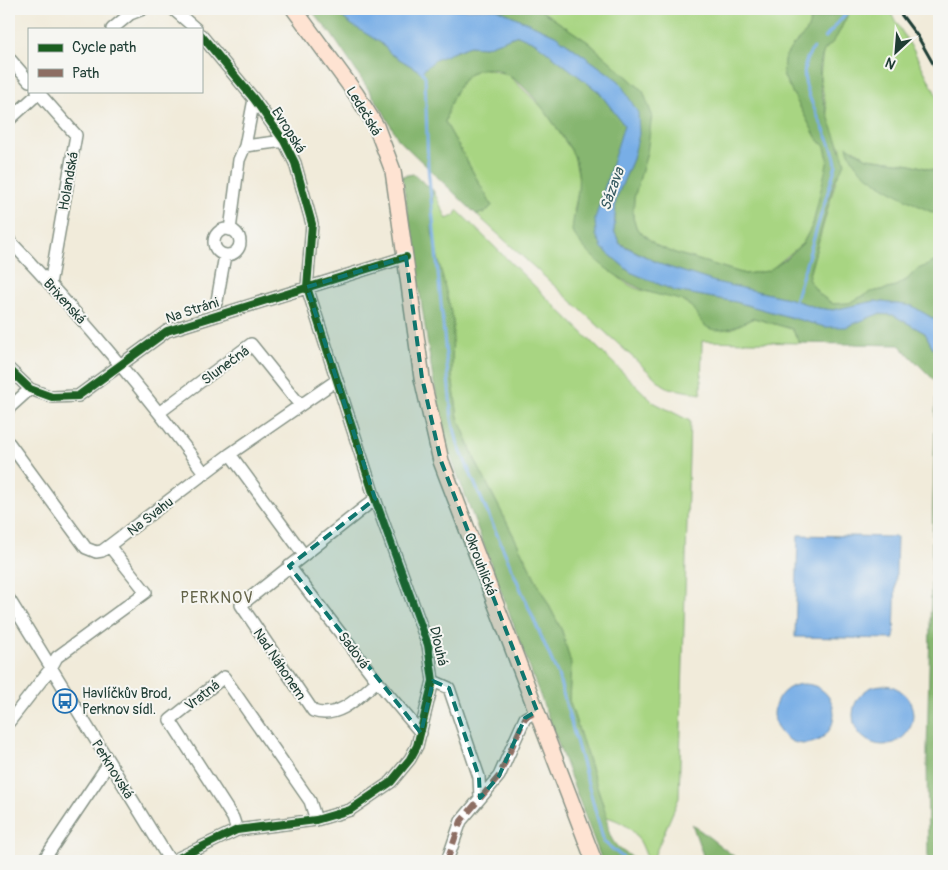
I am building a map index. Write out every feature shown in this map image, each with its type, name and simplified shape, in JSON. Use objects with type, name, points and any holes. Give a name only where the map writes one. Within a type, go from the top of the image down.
[{"type":"main road","name":"Ledečská","points":[[294,9],[356,94],[376,126],[393,171],[406,257]]},
{"type":"main road","name":"Okrouhlická","points":[[406,257],[422,378],[441,461],[594,861]]},
{"type":"street","points":[[113,28],[130,14],[142,9]]},
{"type":"street","points":[[173,9],[195,28]]},
{"type":"street","name":"Evropská","points":[[202,36],[254,99],[284,141],[295,163],[312,224],[307,286]]},
{"type":"street","points":[[9,58],[28,80]]},
{"type":"street","points":[[9,120],[39,92]]},
{"type":"street","name":"Holandská","points":[[39,92],[76,134],[50,284]]},
{"type":"street","points":[[230,230],[239,160],[245,146],[254,99]]},
{"type":"street","points":[[245,146],[284,141]]},
{"type":"street","points":[[230,230],[237,234],[239,246],[234,253],[225,255],[216,249],[214,241],[219,232],[230,230]]},
{"type":"street","name":"Brixenská","points":[[9,240],[120,364],[160,412],[205,474]]},
{"type":"street","points":[[217,301],[225,255]]},
{"type":"street","name":"Na Stráni","points":[[9,369],[30,389],[52,398],[78,396],[167,331],[307,286],[406,257]]},
{"type":"street","name":"Dlouhá","points":[[171,861],[237,830],[316,820],[350,810],[391,782],[410,759],[421,732],[434,681],[428,645],[375,499],[307,286]]},
{"type":"street","name":"Slunečná","points":[[160,412],[252,344],[300,405]]},
{"type":"street","name":"Na Svahu","points":[[110,547],[230,454],[337,380]]},
{"type":"street","points":[[9,408],[30,389]]},
{"type":"street","points":[[9,443],[86,548],[96,552],[110,547],[146,592],[57,657],[51,668],[9,722]]},
{"type":"street","points":[[230,454],[304,555]]},
{"type":"street","points":[[289,566],[375,499]]},
{"type":"street","name":"Sadová","points":[[289,566],[377,681],[421,732]]},
{"type":"street","name":"Nad Náhonem","points":[[289,566],[240,605],[309,707],[323,715],[338,711],[377,681]]},
{"type":"street","name":"Perknovská","points":[[9,599],[171,861]]},
{"type":"street","name":"Vratná","points":[[237,830],[233,818],[170,720],[224,677],[310,801],[316,820]]},
{"type":"street","points":[[434,681],[449,688],[479,777],[480,798]]},
{"type":"street","points":[[447,861],[462,821],[500,776],[525,718],[537,711]]},
{"type":"street","points":[[43,861],[110,763]]},
{"type":"highlighted area","points":[[406,257],[422,378],[441,461],[537,711],[525,718],[499,776],[480,798],[479,777],[449,688],[433,681],[421,733],[289,566],[375,499],[307,287]]},
{"type":"green space","points":[[310,9],[332,9],[352,25],[381,43],[391,54],[421,72],[434,60],[469,46],[485,47],[518,35],[536,43],[599,92],[624,125],[609,178],[602,248],[630,272],[675,291],[736,302],[825,327],[856,322],[878,314],[893,315],[925,333],[939,360],[939,861],[928,861],[927,751],[936,382],[899,345],[800,343],[792,329],[754,318],[728,329],[711,329],[703,324],[693,309],[685,302],[641,289],[607,269],[587,251],[572,231],[578,184],[577,165],[574,156],[542,107],[527,90],[511,77],[495,70],[480,69],[467,77],[455,94],[445,122],[492,206],[484,213],[476,214],[398,139],[383,111],[332,35]]},
{"type":"green space","points":[[497,9],[539,9],[588,42],[643,91],[652,115],[647,153],[634,198],[633,218],[637,229],[657,246],[745,274],[768,271],[787,258],[803,243],[813,224],[828,159],[825,147],[816,137],[783,75],[784,59],[792,46],[806,33],[811,20],[836,14],[841,9],[851,9],[835,39],[824,51],[820,64],[822,92],[830,122],[845,163],[834,182],[808,279],[819,294],[833,304],[849,303],[871,292],[892,288],[908,279],[916,270],[939,260],[939,322],[912,306],[875,301],[833,310],[818,308],[788,298],[715,282],[662,265],[620,243],[614,231],[616,199],[633,159],[619,81],[555,35]]},
{"type":"green space","points":[[539,9],[841,9],[836,14],[811,20],[806,33],[792,46],[783,75],[816,137],[825,147],[828,159],[813,224],[803,243],[769,271],[745,274],[657,246],[637,229],[633,218],[634,198],[647,153],[643,91],[588,42]]},
{"type":"green space","points":[[851,9],[888,9],[914,51],[939,100],[939,172],[911,164],[867,158],[854,149],[863,172],[939,215],[939,260],[916,270],[908,279],[892,288],[871,292],[849,303],[833,304],[819,294],[808,279],[838,173],[841,148],[831,128],[820,78],[823,52],[833,42]]},
{"type":"green space","points":[[481,68],[507,74],[544,109],[574,155],[580,183],[574,211],[599,255],[624,282],[644,291],[680,300],[688,304],[699,318],[731,329],[754,318],[792,329],[800,343],[702,341],[701,394],[669,388],[662,384],[476,214],[484,213],[492,206],[445,122],[452,97],[460,83]]},
{"type":"green space","points":[[847,146],[867,158],[911,164],[939,172],[939,215],[900,196],[860,170],[851,157]]},
{"type":"green space","points":[[413,174],[433,190],[432,232],[453,321],[452,376],[458,417],[475,460],[562,631],[571,664],[569,700],[607,817],[609,833],[620,849],[640,861],[602,861],[449,452],[433,379],[402,176]]},
{"type":"green space","points":[[433,190],[447,219],[455,215],[457,210],[653,402],[690,421],[679,798],[652,861],[648,861],[642,845],[629,828],[607,817],[569,700],[571,664],[562,631],[475,460],[458,417],[452,376],[453,321],[431,232]]},
{"type":"green space","points":[[692,824],[740,861],[705,861]]},
{"type":"water","name":"Sázava","points":[[332,9],[380,9],[385,11],[497,9],[555,35],[619,81],[638,113],[639,134],[633,159],[616,199],[614,231],[620,244],[662,265],[715,282],[788,298],[818,308],[833,310],[875,301],[912,306],[939,322],[939,360],[925,333],[893,315],[878,314],[846,327],[825,327],[736,302],[675,291],[630,272],[602,248],[596,235],[595,219],[624,125],[599,92],[536,43],[518,35],[485,47],[469,46],[435,60],[421,72],[391,54],[381,43],[352,25]]},
{"type":"water","points":[[798,535],[897,537],[894,639],[795,637]]},
{"type":"water","points":[[798,684],[810,684],[821,689],[829,697],[834,708],[832,726],[821,739],[810,744],[798,744],[787,739],[779,731],[774,720],[774,708],[779,697],[787,689]]},
{"type":"water","points":[[883,685],[895,687],[908,698],[913,715],[911,727],[900,740],[883,745],[871,743],[858,732],[853,715],[855,703],[866,690]]},
{"type":"waterway","points":[[825,38],[850,9]]},
{"type":"waterway","points":[[794,304],[836,165],[833,151],[807,89],[804,74],[806,60],[814,48]]},
{"type":"waterway","points":[[420,69],[425,76],[428,167],[452,419],[458,445],[558,675],[604,842],[627,861]]},
{"type":"railway","points":[[897,9],[918,37],[939,74]]},
{"type":"marked path","points":[[447,861],[461,821],[499,776],[525,718],[537,711]]},
{"type":"cycle path","points":[[172,861],[237,830],[316,820],[350,810],[391,782],[410,759],[417,746],[433,681],[428,645],[375,499],[307,287],[312,224],[295,163],[284,141],[254,99],[202,36]]},
{"type":"cycle path","points":[[9,369],[30,389],[52,397],[78,396],[167,331],[406,257]]},
{"type":"place","name":"Havlíčkův Brod, Perknov sídl.","points":[[65,701]]},
{"type":"district","name":"PERKNOV","points":[[217,597]]}]
